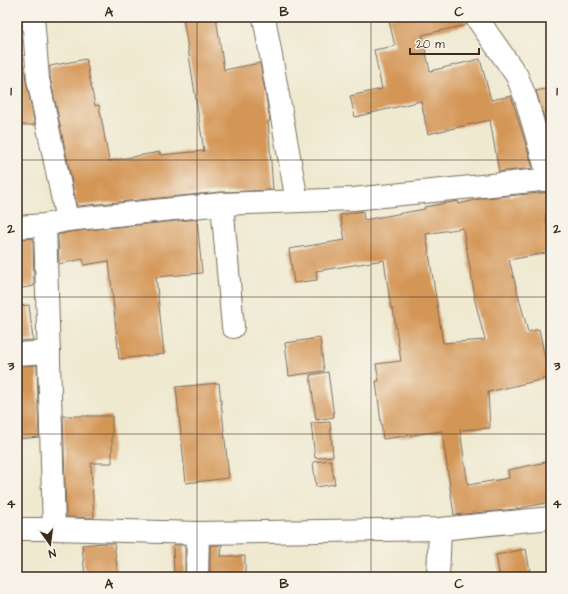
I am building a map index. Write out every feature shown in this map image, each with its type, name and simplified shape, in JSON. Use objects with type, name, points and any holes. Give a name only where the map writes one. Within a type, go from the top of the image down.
[{"type":"street","points":[[33,17],[38,79],[67,220]]},
{"type":"street","points":[[264,17],[297,201]]},
{"type":"street","points":[[17,227],[45,225],[67,220],[222,204],[354,199],[550,179],[526,99],[517,76],[476,17]]},
{"type":"street","points":[[222,204],[233,328]]},
{"type":"street","points":[[45,225],[54,529]]},
{"type":"street","points":[[17,354],[49,352]]},
{"type":"street","points":[[17,529],[198,533],[440,529],[551,518]]},
{"type":"street","points":[[438,577],[440,529]]},
{"type":"street","points":[[197,577],[198,533]]},
{"type":"building","points":[[183,17],[216,17],[224,70],[260,63],[270,121],[268,121],[273,190],[221,192],[77,206],[50,77],[50,66],[86,59],[95,106],[99,105],[109,161],[160,152],[160,155],[204,151]]},
{"type":"building","points":[[388,17],[464,17],[466,25],[422,35],[430,71],[480,59],[491,100],[511,96],[533,168],[499,172],[490,120],[428,134],[421,101],[355,117],[350,96],[382,89],[374,50],[395,46]]},
{"type":"building","points":[[25,71],[35,125],[17,125],[17,72]]},
{"type":"building","points":[[551,88],[551,141],[536,91]]},
{"type":"building","points":[[551,192],[551,215],[545,215],[551,243],[551,252],[509,260],[528,332],[539,329],[549,378],[488,392],[490,428],[460,430],[468,485],[509,478],[508,470],[551,461],[551,502],[516,509],[454,515],[442,431],[383,439],[376,381],[379,381],[376,364],[401,361],[393,309],[391,309],[384,260],[316,271],[317,280],[294,283],[289,249],[345,240],[340,215],[363,211],[364,220],[425,209],[424,207],[458,201],[459,204],[484,198]],"holes":[[[463,228],[475,297],[485,340],[443,343],[426,234]]]},
{"type":"building","points":[[197,219],[202,273],[156,277],[164,354],[119,359],[109,261],[84,265],[83,259],[59,264],[58,235],[69,232]]},
{"type":"building","points":[[33,238],[34,286],[17,289],[17,239]]},
{"type":"building","points":[[29,305],[33,340],[17,341],[17,306]]},
{"type":"building","points":[[320,338],[324,371],[289,376],[285,343]]},
{"type":"building","points":[[37,365],[39,437],[17,439],[17,366]]},
{"type":"building","points":[[328,372],[334,417],[316,420],[310,375]]},
{"type":"building","points":[[219,383],[229,478],[186,483],[176,387]]},
{"type":"building","points":[[63,416],[112,416],[112,463],[91,463],[94,518],[66,517]]},
{"type":"building","points":[[330,422],[333,456],[315,458],[311,423]]},
{"type":"building","points":[[331,460],[335,484],[316,487],[313,462]]},
{"type":"building","points":[[114,543],[118,577],[85,577],[82,545]]},
{"type":"building","points":[[173,545],[185,545],[185,577],[174,577]]},
{"type":"building","points":[[210,545],[222,545],[221,556],[245,556],[245,577],[210,577]]},
{"type":"building","points":[[526,549],[531,577],[500,577],[496,555]]}]
